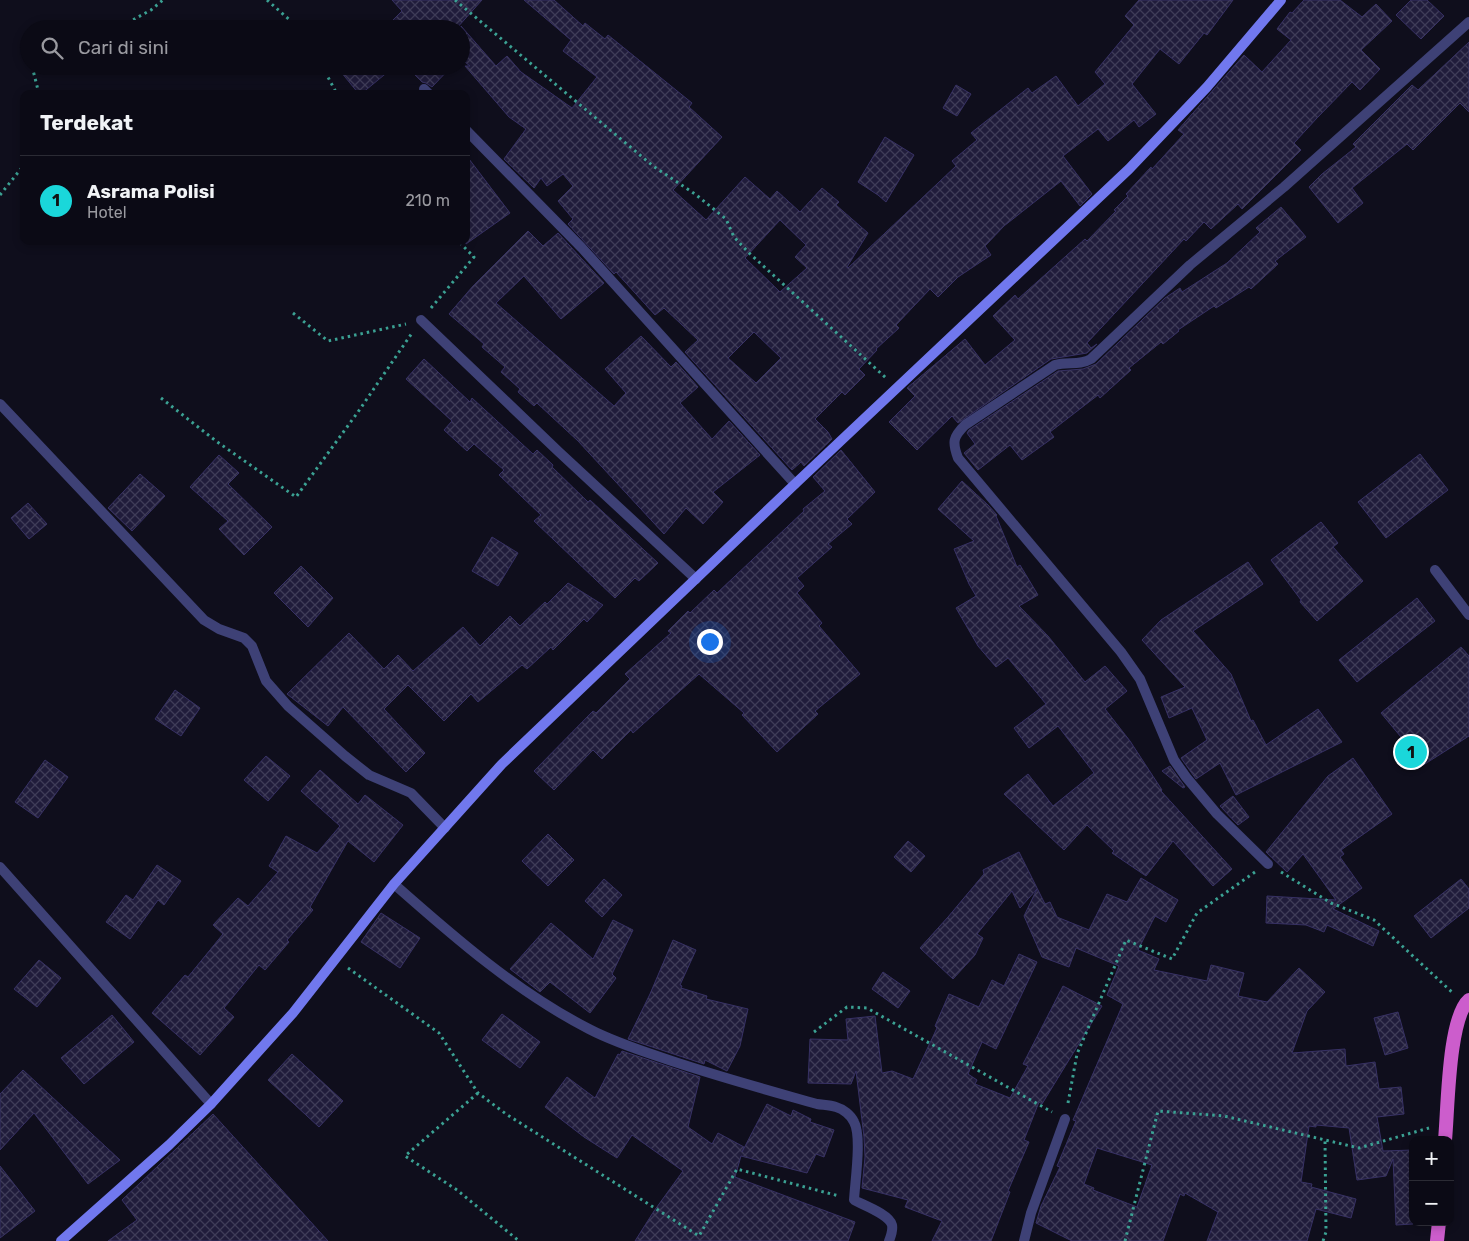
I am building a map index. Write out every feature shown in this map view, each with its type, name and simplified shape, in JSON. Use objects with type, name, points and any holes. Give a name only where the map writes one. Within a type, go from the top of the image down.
[{"type":"highway","points":[[1445,1136],[1452,1051],[1457,1026],[1467,1002]]},
{"type":"highway","points":[[1437,1241],[1439,1226]]},
{"type":"main road","points":[[61,1241],[169,1145],[211,1104],[293,1013],[394,884],[502,764],[795,484],[1130,169],[1207,87],[1281,0]]},
{"type":"street","points":[[1268,864],[1217,814],[1174,760],[1140,679],[1121,652],[958,458],[954,445],[955,435],[965,425],[1055,366],[1067,362],[1078,364],[1091,359],[1190,265],[1284,187],[1469,22]]},
{"type":"street","points":[[470,134],[582,248],[795,484]]},
{"type":"street","points":[[421,320],[558,452],[696,579]]},
{"type":"street","points":[[0,404],[204,620],[219,629],[244,638],[248,642],[256,654],[266,681],[288,706],[369,775],[411,793],[445,828]]},
{"type":"street","points":[[1435,570],[1469,614]]},
{"type":"street","points":[[0,867],[211,1104]]},
{"type":"street","points":[[394,884],[450,933],[523,990],[590,1030],[625,1045],[701,1071],[843,1110],[854,1122],[857,1131],[854,1200],[878,1212],[891,1222],[893,1228],[890,1241]]},
{"type":"street","points":[[1024,1241],[1031,1213],[1065,1119]]},
{"type":"path","points":[[133,20],[151,10],[163,0]]},
{"type":"path","points":[[267,0],[290,20]]},
{"type":"path","points":[[455,0],[653,166],[695,194],[726,219],[734,237],[748,252],[897,389]]},
{"type":"path","points":[[34,75],[38,90]]},
{"type":"path","points":[[327,75],[336,90]]},
{"type":"path","points":[[0,195],[20,171]]},
{"type":"path","points":[[161,398],[216,441],[296,497],[358,412],[421,320],[474,257],[462,245]]},
{"type":"path","points":[[293,313],[328,341],[390,329],[421,320]]},
{"type":"path","points":[[814,1032],[847,1007],[867,1008],[1065,1119],[1077,1054],[1126,940],[1172,959],[1197,913],[1268,864],[1331,903],[1374,920],[1467,1002]]},
{"type":"path","points":[[335,959],[439,1033],[478,1093],[506,1114],[699,1236],[737,1169],[854,1200]]},
{"type":"path","points":[[478,1093],[405,1156],[457,1190],[519,1241]]},
{"type":"path","points":[[1125,1241],[1158,1112],[1224,1116],[1359,1148],[1447,1123]]},
{"type":"path","points":[[1323,1241],[1326,1232],[1325,1139]]},
{"type":"building","points":[[392,0],[482,0],[464,20],[393,20],[402,11]]},
{"type":"building","points":[[524,0],[554,0],[583,26],[585,23],[605,39],[608,35],[692,103],[689,107],[722,137],[673,190],[706,220],[745,177],[770,199],[777,191],[800,212],[822,188],[839,202],[836,205],[868,233],[848,268],[956,166],[952,161],[977,140],[971,133],[1028,88],[1032,93],[1056,76],[1078,106],[1105,84],[1095,72],[1134,25],[1125,16],[1139,0],[1233,0],[1207,35],[1204,33],[1179,64],[1160,49],[1132,84],[1156,114],[1139,127],[1134,120],[1108,141],[1098,129],[1063,156],[1092,194],[1080,206],[1061,181],[1004,226],[985,246],[991,255],[958,277],[938,297],[930,289],[896,325],[899,328],[876,349],[859,369],[865,375],[845,395],[842,392],[815,419],[832,439],[804,466],[801,462],[792,470],[685,352],[698,340],[664,308],[655,315],[616,272],[614,274],[568,224],[573,219],[558,201],[573,186],[563,174],[547,186],[541,178],[534,188],[504,159],[526,129],[509,117],[470,72],[470,36],[496,66],[507,56],[521,72],[572,108],[597,77],[563,51],[571,40]],"holes":[[[780,220],[806,245],[795,257],[807,268],[780,292],[745,258]],[[754,332],[781,358],[756,383],[728,358]]]},
{"type":"building","points":[[1304,0],[1340,0],[1362,17],[1376,4],[1392,21],[1361,50],[1380,69],[1360,90],[1352,82],[1294,143],[1301,150],[1242,209],[1238,204],[1211,229],[1204,222],[1186,241],[1184,239],[1087,343],[1091,348],[1097,344],[1087,353],[1051,359],[958,423],[952,416],[917,450],[889,422],[915,396],[907,388],[965,339],[985,365],[1015,340],[993,316],[1015,295],[1018,299],[1085,239],[1087,241],[1116,211],[1114,210],[1128,196],[1126,194],[1184,134],[1178,130],[1244,55],[1262,72],[1291,40],[1277,29],[1290,12],[1292,13]]},
{"type":"building","points":[[1411,0],[1427,0],[1444,16],[1421,39],[1396,15]]},
{"type":"building","points":[[1469,42],[1469,112],[1460,103],[1413,150],[1407,144],[1352,188],[1363,203],[1338,223],[1309,187],[1356,147],[1353,144],[1412,85],[1418,90]]},
{"type":"building","points":[[343,75],[384,75],[366,90],[356,90]]},
{"type":"building","points":[[415,75],[443,75],[432,87],[422,82]]},
{"type":"building","points":[[956,85],[971,94],[957,116],[943,108]]},
{"type":"building","points":[[885,137],[914,155],[886,202],[858,182]]},
{"type":"building","points":[[470,160],[510,213],[470,241]]},
{"type":"building","points":[[1281,207],[1306,237],[1275,261],[1278,264],[1251,289],[1249,287],[1216,308],[1214,306],[1178,330],[1163,344],[1161,342],[1129,368],[1131,370],[1100,398],[1098,395],[1050,432],[1054,437],[1022,460],[1010,445],[978,470],[964,453],[975,444],[967,433],[969,430],[1058,371],[1083,369],[1096,364],[1165,298],[1180,288],[1182,292],[1227,263],[1260,232],[1256,228]]},
{"type":"building","points":[[528,231],[543,246],[558,233],[604,283],[561,319],[524,276],[496,303],[614,406],[626,393],[605,369],[641,336],[671,367],[676,362],[698,387],[680,403],[712,439],[729,421],[760,455],[713,492],[723,502],[703,524],[686,508],[664,534],[578,441],[537,403],[534,406],[518,392],[520,389],[501,372],[505,367],[482,347],[484,344],[449,314],[473,286]]},
{"type":"building","points":[[424,359],[470,402],[472,398],[533,454],[537,450],[588,502],[590,500],[658,563],[639,581],[635,578],[615,598],[534,521],[541,515],[499,475],[504,470],[474,444],[467,451],[444,430],[452,421],[406,379]]},
{"type":"building","points":[[841,450],[875,492],[847,519],[852,524],[828,544],[832,547],[797,578],[804,586],[797,593],[822,623],[819,626],[860,674],[815,711],[818,714],[777,752],[742,715],[744,713],[699,674],[633,733],[631,730],[602,759],[593,750],[554,790],[534,771],[593,711],[596,713],[630,679],[625,674],[671,633],[668,631],[688,611],[690,613],[714,590],[717,593],[804,511],[803,509],[825,491],[813,477]]},
{"type":"building","points":[[1420,454],[1448,490],[1386,538],[1358,502]]},
{"type":"building","points":[[219,455],[239,473],[228,484],[272,527],[244,555],[219,529],[228,521],[190,487]]},
{"type":"building","points":[[140,474],[165,496],[132,531],[108,508]]},
{"type":"building","points":[[962,481],[997,515],[1017,567],[1020,565],[1038,595],[1019,606],[1048,636],[1085,682],[1105,666],[1127,691],[1105,709],[1130,741],[1161,791],[1232,869],[1213,886],[1173,841],[1146,876],[1112,853],[1114,851],[1087,825],[1064,850],[1004,794],[1028,774],[1053,806],[1094,773],[1058,726],[1029,748],[1014,728],[1046,704],[1008,658],[996,667],[978,646],[956,608],[976,596],[954,549],[974,541],[938,509]]},
{"type":"building","points":[[28,503],[47,524],[29,539],[11,518]]},
{"type":"building","points":[[1321,522],[1338,543],[1333,547],[1363,581],[1317,621],[1300,602],[1301,600],[1271,560]]},
{"type":"building","points":[[492,537],[518,553],[498,586],[472,571]]},
{"type":"building","points":[[1248,562],[1263,584],[1193,631],[1231,674],[1251,721],[1253,720],[1266,745],[1318,709],[1342,742],[1236,795],[1220,763],[1196,779],[1181,758],[1207,740],[1192,708],[1169,718],[1161,697],[1185,687],[1142,640],[1161,620]]},
{"type":"building","points":[[301,566],[333,598],[308,627],[274,593]]},
{"type":"building","points":[[568,583],[603,605],[587,622],[584,619],[553,650],[551,647],[527,669],[522,665],[478,702],[471,694],[444,721],[408,685],[384,709],[425,753],[406,772],[343,707],[328,726],[287,694],[349,633],[384,669],[398,655],[413,671],[463,627],[480,646],[510,616],[520,626],[545,602],[547,604]]},
{"type":"building","points":[[1417,598],[1435,621],[1357,682],[1339,660]]},
{"type":"building","points":[[1461,647],[1469,656],[1469,736],[1417,769],[1402,745],[1406,743],[1381,713]]},
{"type":"building","points":[[175,690],[200,708],[181,736],[155,719]]},
{"type":"building","points":[[266,756],[290,776],[268,801],[244,780]]},
{"type":"building","points":[[1353,758],[1392,814],[1341,850],[1344,854],[1340,857],[1362,888],[1333,909],[1379,931],[1373,946],[1327,925],[1324,932],[1306,925],[1266,923],[1267,896],[1336,900],[1303,854],[1287,872],[1266,852],[1328,776]]},
{"type":"building","points":[[45,760],[68,777],[38,818],[15,802]]},
{"type":"building","points":[[1170,766],[1185,787],[1183,788],[1162,771]]},
{"type":"building","points":[[320,770],[358,804],[365,795],[403,825],[374,862],[348,841],[310,907],[313,910],[287,940],[289,942],[265,970],[259,965],[224,1008],[234,1017],[200,1055],[152,1013],[185,975],[188,977],[223,934],[213,925],[238,898],[248,906],[278,872],[269,866],[286,836],[317,853],[340,826],[301,791]]},
{"type":"building","points":[[1233,796],[1249,817],[1238,825],[1220,806]]},
{"type":"building","points":[[548,834],[574,860],[548,886],[522,861]]},
{"type":"building","points":[[908,841],[925,856],[911,872],[894,857]]},
{"type":"building","points":[[1019,852],[1045,904],[1050,902],[1057,917],[1089,930],[1107,894],[1127,902],[1141,878],[1178,900],[1166,922],[1155,916],[1138,950],[1159,959],[1154,970],[1207,981],[1211,965],[1244,973],[1238,996],[1267,1002],[1299,968],[1325,992],[1307,1011],[1292,1053],[1345,1049],[1346,1066],[1375,1062],[1379,1089],[1401,1087],[1404,1114],[1377,1117],[1383,1151],[1409,1150],[1409,1224],[1396,1225],[1393,1159],[1386,1176],[1357,1180],[1349,1128],[1316,1125],[1316,1127],[1309,1126],[1301,1182],[1312,1184],[1311,1187],[1356,1199],[1351,1218],[1316,1209],[1307,1241],[1207,1241],[1218,1212],[1185,1193],[1184,1196],[1180,1194],[1163,1241],[1072,1241],[1036,1223],[1041,1206],[1060,1167],[1057,1166],[1076,1121],[1073,1120],[1123,1004],[1107,995],[1119,966],[1076,948],[1069,967],[1042,957],[1024,916],[1037,889],[1020,908],[1012,891],[977,934],[983,938],[975,955],[953,979],[920,948],[984,874],[983,870]],"holes":[[[1097,1148],[1152,1165],[1137,1207],[1093,1190],[1094,1188],[1084,1184]]]},
{"type":"building","points":[[157,865],[181,881],[164,905],[158,900],[130,939],[106,922],[126,895],[133,900]]},
{"type":"building","points":[[604,879],[622,895],[602,917],[585,901]]},
{"type":"building","points":[[1461,879],[1469,889],[1469,908],[1431,938],[1414,916]]},
{"type":"building","points":[[381,913],[420,938],[400,968],[361,942]]},
{"type":"building","points":[[613,920],[633,930],[612,974],[616,978],[590,1013],[550,982],[540,992],[510,969],[551,923],[593,959]]},
{"type":"building","points":[[673,940],[696,950],[680,985],[682,986],[681,988],[707,996],[706,999],[748,1009],[740,1046],[727,1071],[705,1060],[704,1064],[628,1039]]},
{"type":"building","points":[[1019,954],[1037,962],[996,1049],[982,1042],[968,1074],[977,1080],[975,1084],[1010,1098],[1028,1066],[1023,1064],[1063,986],[1102,1006],[1042,1104],[1039,1102],[1024,1140],[1029,1142],[1008,1191],[1010,1192],[991,1241],[932,1241],[942,1221],[905,1207],[908,1200],[862,1188],[865,1157],[864,1137],[856,1071],[851,1084],[808,1083],[810,1039],[848,1040],[846,1019],[875,1016],[882,1073],[892,1071],[913,1079],[937,1028],[935,1026],[949,994],[979,1007],[992,980],[1004,986]]},
{"type":"building","points":[[39,960],[61,978],[37,1007],[14,989]]},
{"type":"building","points":[[883,972],[910,991],[898,1008],[872,989]]},
{"type":"building","points":[[1398,1012],[1408,1048],[1385,1055],[1374,1018]]},
{"type":"building","points":[[502,1014],[540,1042],[520,1068],[482,1040]]},
{"type":"building","points":[[112,1015],[134,1042],[84,1084],[61,1058]]},
{"type":"building","points":[[622,1051],[700,1077],[688,1127],[712,1144],[718,1133],[744,1147],[742,1152],[767,1104],[791,1116],[793,1110],[811,1119],[810,1122],[834,1130],[824,1157],[816,1154],[807,1173],[741,1156],[735,1177],[855,1222],[848,1241],[635,1241],[683,1171],[632,1135],[617,1158],[584,1137],[545,1107],[567,1077],[595,1098],[618,1054],[620,1055]]},
{"type":"building","points":[[292,1054],[343,1101],[319,1127],[268,1080]]},
{"type":"building","points":[[23,1070],[120,1160],[88,1184],[34,1113],[0,1150],[0,1094]]},
{"type":"building","points":[[213,1114],[328,1241],[108,1241],[137,1220],[122,1200]]},
{"type":"building","points":[[0,1166],[35,1211],[0,1238]]},
{"type":"place","name":"Asrama Polisi","points":[[1411,752]]}]
